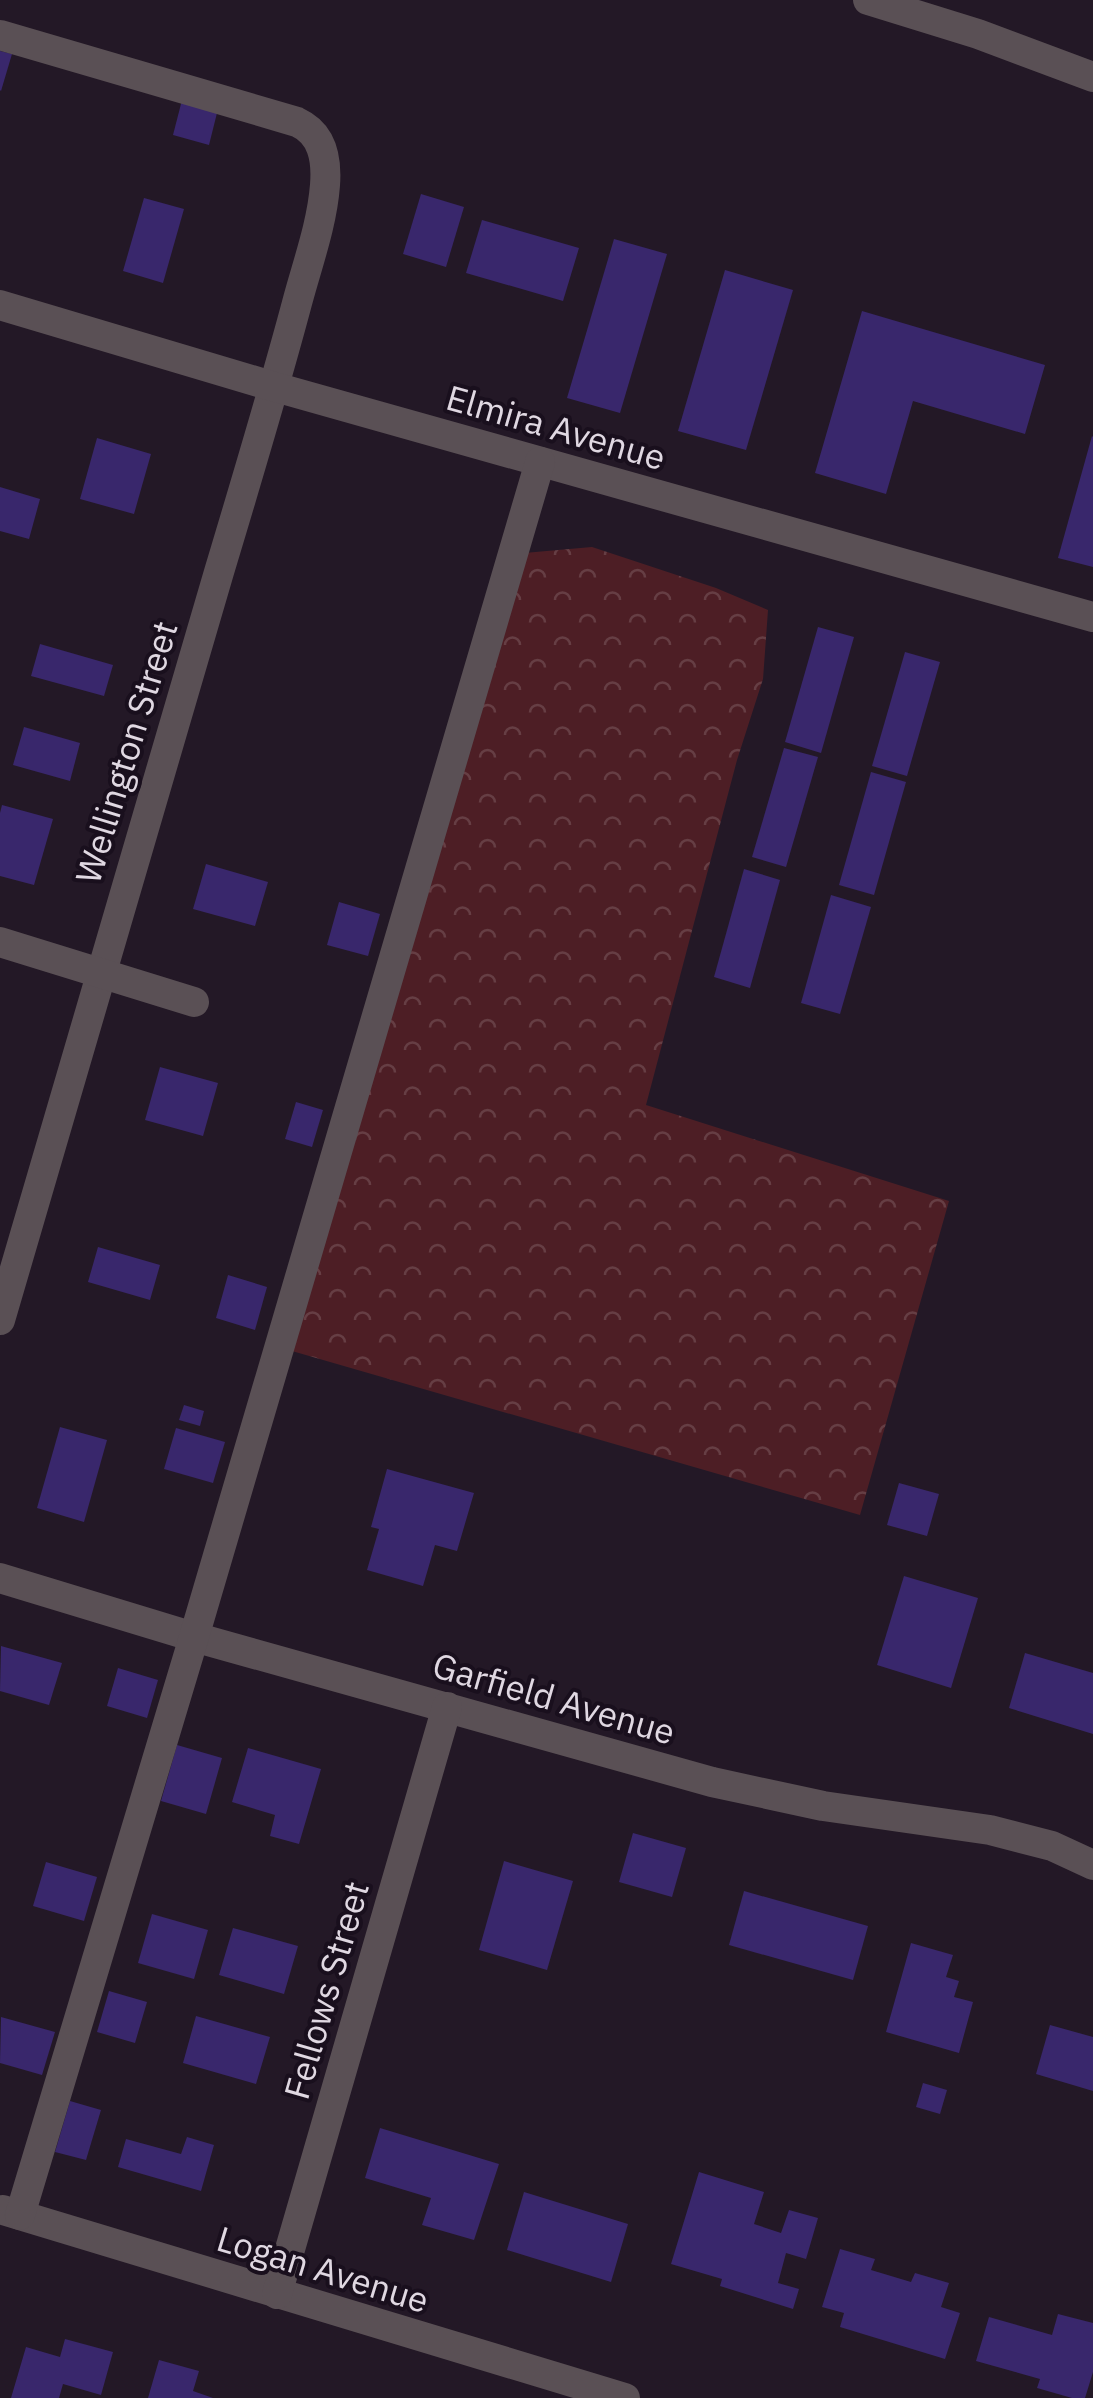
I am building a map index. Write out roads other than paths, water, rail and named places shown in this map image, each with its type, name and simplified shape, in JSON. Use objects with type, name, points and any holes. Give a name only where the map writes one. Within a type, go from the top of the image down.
[{"type":"street","points":[[868,0],[1093,76]]},
{"type":"street","name":"Wellington Street","points":[[0,35],[306,126],[317,136],[325,158],[323,206],[274,387],[0,1320]]},
{"type":"street","name":"Elmira Avenue","points":[[2,311],[1093,617]]},
{"type":"street","points":[[10,2212],[194,1637],[540,462]]},
{"type":"street","points":[[0,942],[194,1002]]},
{"type":"street","name":"Garfield Avenue","points":[[0,1578],[194,1637],[712,1782],[823,1806],[990,1830],[1052,1846],[1093,1865]]},
{"type":"street","name":"Fellows Street","points":[[277,2294],[446,1707]]},
{"type":"street","name":"Logan Avenue","points":[[10,2212],[277,2294],[558,2389],[626,2398]]}]
